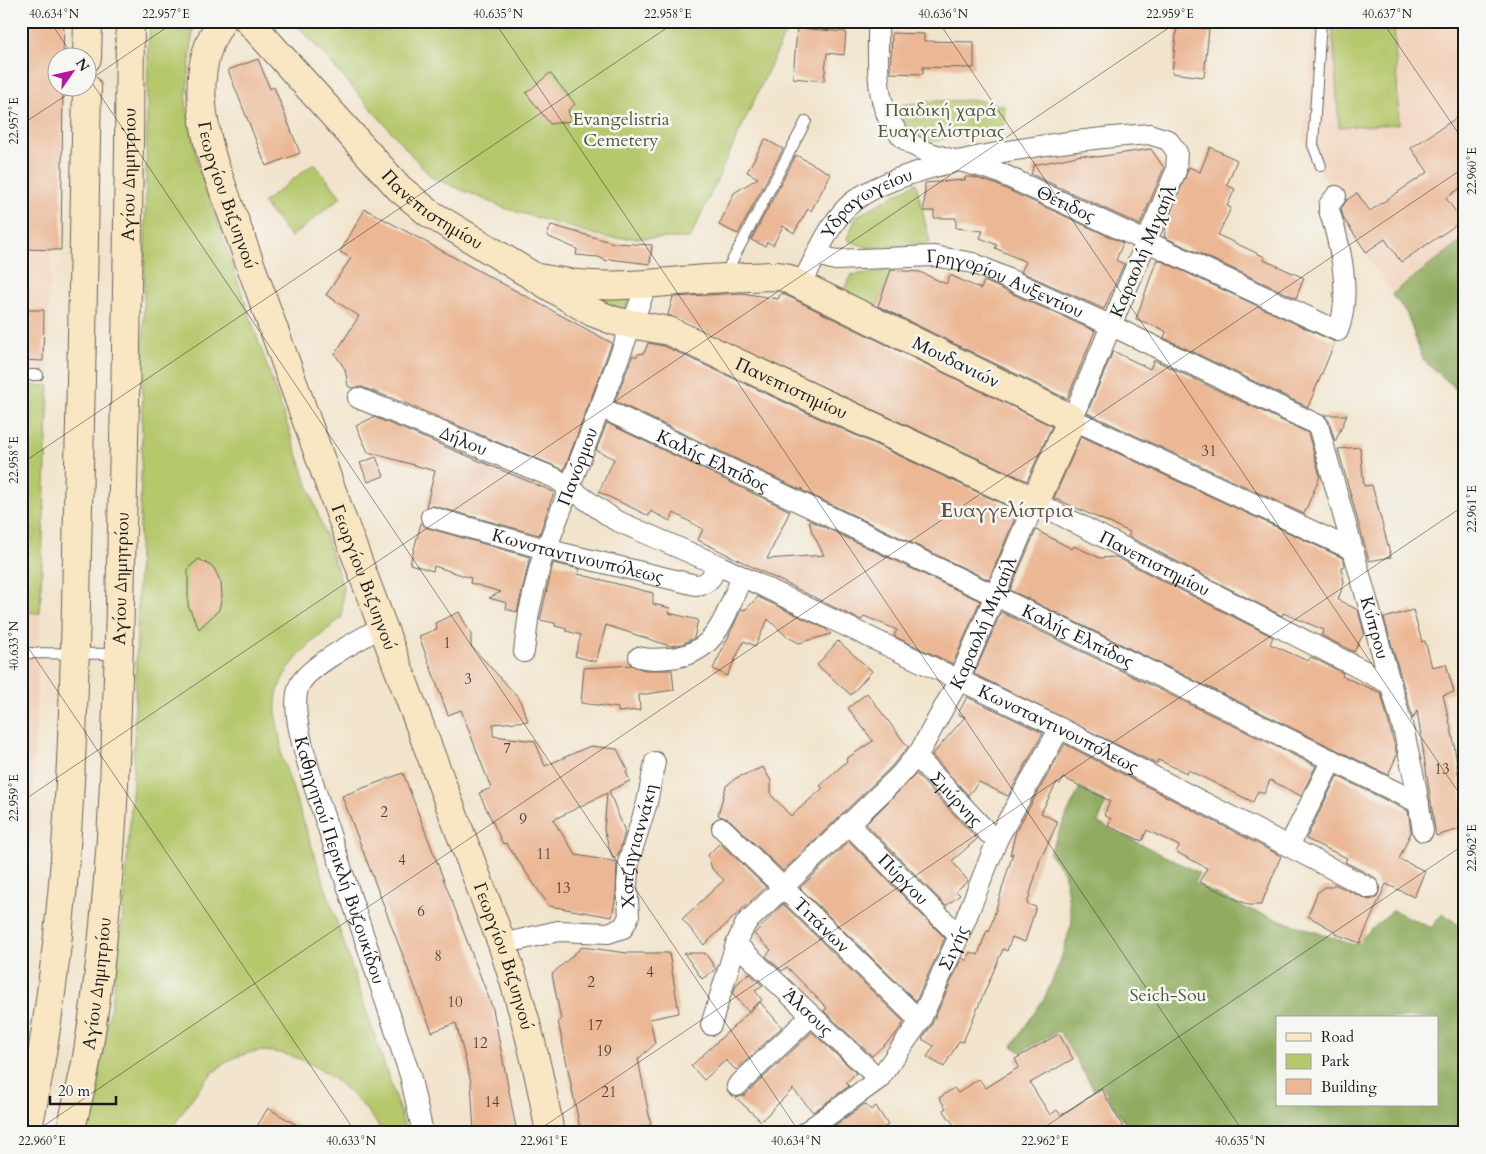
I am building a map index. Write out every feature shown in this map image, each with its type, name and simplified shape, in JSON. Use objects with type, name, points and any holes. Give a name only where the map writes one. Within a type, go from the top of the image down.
[{"type":"street","points":[[87,48],[88,21]]},
{"type":"street","name":"Γεωργίου Βιζυηνού","points":[[222,21],[208,45],[202,74],[202,110],[208,142],[327,457],[383,626],[502,944],[524,1010],[540,1077],[550,1133]]},
{"type":"street","name":"Πανεπιστημίου","points":[[249,21],[409,198],[444,223],[538,278],[571,301],[609,319],[669,331],[1035,502],[1390,684]]},
{"type":"street","name":"Θέτιδος","points":[[878,21],[880,96],[884,112],[911,144],[930,153],[964,161],[1000,173],[1147,240],[1338,331],[1344,308],[1344,283],[1339,248],[1329,210],[1329,205],[1336,196]]},
{"type":"street","name":"Αγίου Δημητρίου","points":[[70,1132],[88,1054],[104,918],[115,782],[133,24]]},
{"type":"street","points":[[70,1132],[26,1126],[50,992],[64,873],[74,728],[87,98]]},
{"type":"street","name":"Υδραγωγείου","points":[[801,285],[838,216],[859,198],[911,174],[1038,146],[1152,134],[1165,138],[1172,143],[1178,155],[1178,166]]},
{"type":"street","name":"Καραολή Μιχαήλ","points":[[711,1025],[736,944],[746,923],[782,886],[900,775],[916,756],[960,680],[1112,326],[1178,166]]},
{"type":"street","name":"Γρηγορίου Αυξεντίου","points":[[818,255],[836,260],[914,255],[955,258],[974,263],[1112,326],[1318,425]]},
{"type":"street","name":"Μουδανιών","points":[[538,278],[595,287],[776,276],[801,285],[1072,419],[1353,550]]},
{"type":"street","name":"Πανόρμου","points":[[524,652],[530,612],[545,549],[647,284]]},
{"type":"street","name":"Δήλου","points":[[358,398],[536,469],[568,487]]},
{"type":"street","name":"Καλής Ελπίδος","points":[[600,407],[996,596],[1419,803]]},
{"type":"street","name":"Κύπρου","points":[[1318,425],[1404,732],[1423,831]]},
{"type":"street","name":"Κωνσταντινουπόλεως","points":[[568,487],[607,517],[718,565],[1060,728],[1369,888]]},
{"type":"street","name":"Κωνσταντινουπόλεως","points":[[431,517],[545,549],[696,585],[704,584],[710,580],[718,565]]},
{"type":"street","points":[[639,658],[648,660],[680,657],[709,643],[722,622],[742,577]]},
{"type":"street","name":"Καθηγητού Περικλή Βυζουκίδου","points":[[383,626],[310,672],[298,688],[297,710],[312,780],[410,1075],[423,1133]]},
{"type":"street","name":"Σιγής","points":[[804,1133],[879,1080],[920,1022],[959,936],[998,838],[1060,728]]},
{"type":"street","name":"Σμύρνης","points":[[916,756],[988,833],[998,838]]},
{"type":"street","points":[[1289,846],[1332,760]]},
{"type":"street","name":"Χατζηγιαννάκη","points":[[502,944],[558,931],[608,933],[623,928],[628,922],[630,908],[627,885],[629,860],[648,803],[655,762]]},
{"type":"street","name":"Πύργου","points":[[848,823],[959,936]]},
{"type":"street","name":"Τιτάνων","points":[[722,828],[920,1022]]},
{"type":"street","name":"Άλσους","points":[[736,944],[879,1080]]},
{"type":"street","points":[[737,1086],[811,1016]]},
{"type":"lane","points":[[1321,21],[1313,144],[1321,166]]},
{"type":"lane","points":[[722,279],[806,121]]},
{"type":"lane","points":[[21,375],[38,374]]},
{"type":"lane","points":[[21,653],[119,654]]},
{"type":"shaded area","points":[[21,21],[57,21],[56,48],[48,48],[48,98],[55,98],[39,653],[25,946],[21,965]]},
{"type":"shaded area","points":[[1313,21],[1465,21],[1465,238],[1392,294],[1336,207],[1340,204],[1303,142]]},
{"type":"green space","points":[[156,21],[188,21],[193,29],[186,102],[198,165],[343,587],[342,617],[308,647],[288,669],[281,682],[277,696],[276,717],[281,754],[407,1133],[383,1133],[370,1114],[334,1079],[312,1065],[289,1055],[266,1051],[243,1055],[221,1066],[199,1089],[169,1133],[86,1133],[113,994],[123,913],[133,781],[141,480],[148,47],[150,26]]},
{"type":"green space","name":"Evangelistria Cemetery","points":[[294,21],[791,21],[690,238],[608,238],[507,209],[431,177]]},
{"type":"green space","points":[[1332,21],[1394,21],[1399,124],[1339,127]]},
{"type":"green space","name":"Παιδική χαρά Ευαγγελίστριας","points":[[978,100],[1004,106],[1005,124],[935,141],[914,137],[893,106],[933,101]]},
{"type":"green space","points":[[314,163],[341,197],[291,237],[263,203]]},
{"type":"green space","points":[[916,183],[930,243],[869,248],[849,241],[847,238],[857,216]]},
{"type":"green space","points":[[1465,238],[1465,402],[1452,385],[1423,360],[1407,314],[1392,294]]},
{"type":"green space","points":[[891,270],[876,311],[841,295],[851,275]]},
{"type":"green space","points":[[561,289],[630,294],[623,315]]},
{"type":"green space","points":[[21,385],[49,386],[40,613],[21,612]]},
{"type":"green space","name":"Seich-Sou","points":[[1080,787],[1106,803],[1098,823],[1199,873],[1194,883],[1245,908],[1354,945],[1393,910],[1431,928],[1443,913],[1465,930],[1465,1133],[1131,1133],[1102,1086],[1094,1090],[1059,1031],[1021,1052],[1012,1046],[1045,997],[1060,962],[1072,922],[1064,872],[1049,853]]},
{"type":"building","points":[[21,21],[64,21],[63,48],[48,48],[48,98],[63,98],[61,250],[21,249]]},
{"type":"building","points":[[1177,26],[1209,29],[1204,77],[1172,73]]},
{"type":"building","points":[[797,28],[846,32],[844,55],[827,53],[824,81],[793,78]]},
{"type":"building","points":[[892,33],[924,34],[924,41],[974,42],[974,68],[923,67],[923,74],[890,73]]},
{"type":"building","points":[[258,59],[270,89],[274,87],[300,153],[266,166],[228,70]]},
{"type":"building","points":[[550,73],[575,104],[568,110],[571,121],[550,124],[526,93]]},
{"type":"building","points":[[1465,112],[1465,185],[1446,198],[1462,221],[1401,262],[1385,239],[1366,252],[1344,219],[1341,209],[1347,200],[1357,193],[1370,211],[1428,172],[1411,148]]},
{"type":"building","points":[[765,139],[783,149],[738,234],[719,225],[734,193],[758,178],[747,172]]},
{"type":"building","points":[[1210,147],[1237,160],[1227,185],[1235,189],[1227,206],[1231,208],[1218,235],[1265,257],[1264,260],[1304,278],[1296,298],[1164,237],[1167,222],[1189,167],[1200,172]]},
{"type":"building","points":[[1151,149],[1164,168],[1140,225],[1031,174],[1034,165],[1082,155],[1097,157]]},
{"type":"building","points":[[796,155],[831,174],[811,211],[808,209],[794,233],[783,226],[773,245],[767,242],[765,246],[751,240]]},
{"type":"building","points":[[965,177],[973,177],[995,184],[1123,243],[1116,260],[1124,264],[1104,309],[1021,272],[1026,262],[995,248],[997,245],[980,238],[983,231],[956,228],[956,218],[934,218],[934,211],[924,211],[925,183],[965,180]]},
{"type":"building","points":[[365,209],[612,343],[564,470],[404,403],[362,387],[352,388],[348,386],[345,369],[335,354],[359,316],[326,295],[351,258],[340,252]]},
{"type":"building","points":[[551,225],[614,243],[652,245],[650,264],[609,259],[607,261],[598,257],[576,255],[577,249],[547,236]]},
{"type":"building","points":[[1157,259],[1335,342],[1308,407],[1164,338],[1166,332],[1162,329],[1136,319]]},
{"type":"building","points":[[891,270],[920,272],[946,284],[950,275],[981,289],[984,281],[1095,331],[1067,399],[878,306]]},
{"type":"building","points":[[742,293],[778,299],[781,293],[1052,426],[1027,481],[668,315],[673,297]]},
{"type":"building","points":[[21,310],[44,310],[43,361],[21,360]]},
{"type":"building","points":[[648,343],[664,346],[1018,511],[989,580],[803,491],[802,488],[801,490],[615,401],[633,355],[636,357],[638,354],[644,353]]},
{"type":"building","points":[[1113,351],[1150,369],[1154,360],[1308,433],[1320,476],[1304,514],[1087,413]]},
{"type":"building","points":[[1324,415],[1347,415],[1335,442],[1329,421]]},
{"type":"building","points":[[374,417],[554,492],[539,535],[434,506],[426,507],[435,471],[368,452],[356,426]]},
{"type":"building","points":[[607,423],[790,511],[767,559],[824,555],[812,532],[809,520],[980,601],[953,664],[894,636],[897,630],[864,616],[862,620],[852,616],[698,540],[703,529],[674,513],[670,521],[651,511],[649,516],[599,492],[614,459],[596,450]]},
{"type":"building","points":[[1081,436],[1343,558],[1345,566],[1341,567],[1344,582],[1338,600],[1358,610],[1364,633],[1354,652],[1321,635],[1324,630],[1283,613],[1282,616],[1128,536],[1130,532],[1054,498]]},
{"type":"building","points":[[1360,447],[1364,486],[1372,485],[1391,557],[1369,561],[1338,449]]},
{"type":"building","points":[[376,457],[384,476],[368,482],[360,463]]},
{"type":"building","points":[[421,523],[428,528],[530,557],[517,612],[506,609],[507,603],[489,598],[501,592],[470,583],[471,578],[434,566],[433,571],[410,564]]},
{"type":"building","points":[[1036,530],[1072,549],[1074,546],[1100,558],[1116,557],[1273,637],[1270,644],[1308,661],[1311,657],[1343,673],[1342,676],[1381,693],[1397,755],[1388,775],[1010,590]]},
{"type":"building","points":[[199,559],[214,568],[221,583],[222,596],[219,610],[199,629],[188,606],[188,568]]},
{"type":"building","points":[[553,563],[580,569],[578,574],[653,593],[653,604],[670,608],[669,613],[698,620],[694,638],[682,644],[670,646],[606,625],[596,662],[575,656],[581,635],[555,626],[555,623],[540,620]]},
{"type":"building","points":[[758,597],[826,629],[831,634],[799,643],[786,636],[768,619],[755,646],[744,641],[727,676],[713,669],[741,610],[746,609]]},
{"type":"building","points":[[1413,610],[1422,642],[1425,641],[1432,667],[1446,664],[1454,692],[1443,695],[1453,737],[1464,814],[1463,828],[1436,836],[1417,710],[1413,719],[1384,618]]},
{"type":"building","points":[[459,612],[471,634],[471,646],[519,698],[528,721],[493,724],[493,736],[535,741],[545,766],[590,746],[617,749],[628,770],[626,772],[630,781],[609,791],[625,832],[618,855],[613,859],[604,830],[607,793],[553,820],[576,855],[617,862],[616,895],[612,917],[549,906],[506,843],[503,844],[479,793],[491,788],[461,710],[448,715],[419,636],[437,629],[435,623]]},
{"type":"building","points":[[1001,612],[1316,766],[1301,796],[1270,780],[1264,794],[1258,791],[1253,802],[1188,770],[1187,773],[1158,760],[1156,764],[974,674]]},
{"type":"building","points":[[838,641],[872,671],[851,695],[817,665]]},
{"type":"building","points":[[631,665],[645,670],[672,670],[674,690],[639,695],[640,710],[618,712],[618,708],[581,703],[584,668]]},
{"type":"building","points":[[867,693],[908,747],[891,767],[783,871],[730,820],[718,815],[726,786],[736,778],[763,767],[771,781],[771,795],[791,816],[823,788],[820,786],[847,761],[846,759],[873,741],[848,708]]},
{"type":"building","points":[[967,697],[1043,733],[1008,796],[979,782],[968,795],[932,755],[965,717],[958,714]]},
{"type":"building","points":[[1065,744],[1281,856],[1261,905],[1249,905],[1199,882],[1207,868],[1176,852],[1179,846],[1147,830],[1142,841],[1108,826],[1111,819],[1104,815],[1110,801],[1064,778],[1060,784],[1057,782],[1041,813],[1058,822],[1040,860],[1027,904],[1036,907],[1025,942],[1012,937],[1007,951],[1003,949],[963,1042],[959,1041],[944,1067],[927,1057],[934,1046],[922,1039],[931,1026],[962,957],[966,961],[970,952],[978,955],[987,930],[989,932],[1013,853],[1010,855],[1016,831]]},
{"type":"building","points":[[403,773],[493,1009],[517,1133],[474,1133],[471,1082],[456,1023],[432,1032],[342,796]]},
{"type":"building","points":[[916,774],[977,839],[952,861],[968,881],[956,891],[960,895],[946,906],[866,824]]},
{"type":"building","points":[[1337,776],[1408,811],[1411,832],[1399,859],[1425,871],[1414,897],[1386,884],[1360,943],[1336,934],[1336,932],[1308,916],[1317,893],[1325,887],[1333,887],[1334,884],[1369,900],[1376,898],[1381,888],[1374,877],[1345,862],[1347,858],[1306,839]]},
{"type":"building","points":[[849,841],[945,938],[916,1001],[800,888]]},
{"type":"building","points":[[720,843],[766,887],[704,945],[682,919],[724,880],[712,869],[708,855]]},
{"type":"building","points":[[783,904],[904,1022],[896,1034],[872,1056],[824,1011],[827,1008],[787,967],[782,971],[766,956],[771,950],[754,934]]},
{"type":"building","points":[[582,947],[627,953],[669,953],[679,1013],[650,1019],[655,1044],[638,1059],[651,1125],[621,1131],[621,1133],[581,1133],[558,1021],[561,1020],[552,974]]},
{"type":"building","points":[[684,953],[705,953],[716,969],[702,979]]},
{"type":"building","points":[[749,973],[763,986],[755,991],[762,1000],[748,1011],[733,994],[736,985]]},
{"type":"building","points":[[760,1002],[782,1027],[736,1070],[726,1060],[704,1080],[691,1066]]},
{"type":"building","points":[[812,1032],[856,1073],[846,1083],[849,1086],[813,1112],[793,1089],[761,1121],[736,1098],[745,1095]]},
{"type":"building","points":[[1059,1034],[1073,1059],[1030,1083],[1050,1115],[1057,1110],[1061,1115],[1102,1089],[1126,1133],[960,1133],[943,1110],[946,1108],[939,1098],[954,1088],[958,1093],[979,1079],[986,1088],[1019,1067],[1015,1059]]},
{"type":"building","points":[[865,1104],[871,1110],[876,1106],[888,1125],[877,1133],[833,1133],[830,1129]]},
{"type":"building","points":[[268,1108],[310,1133],[253,1133]]},
{"type":"district","name":"Ευαγγελίστρια","points":[[1007,510]]}]
